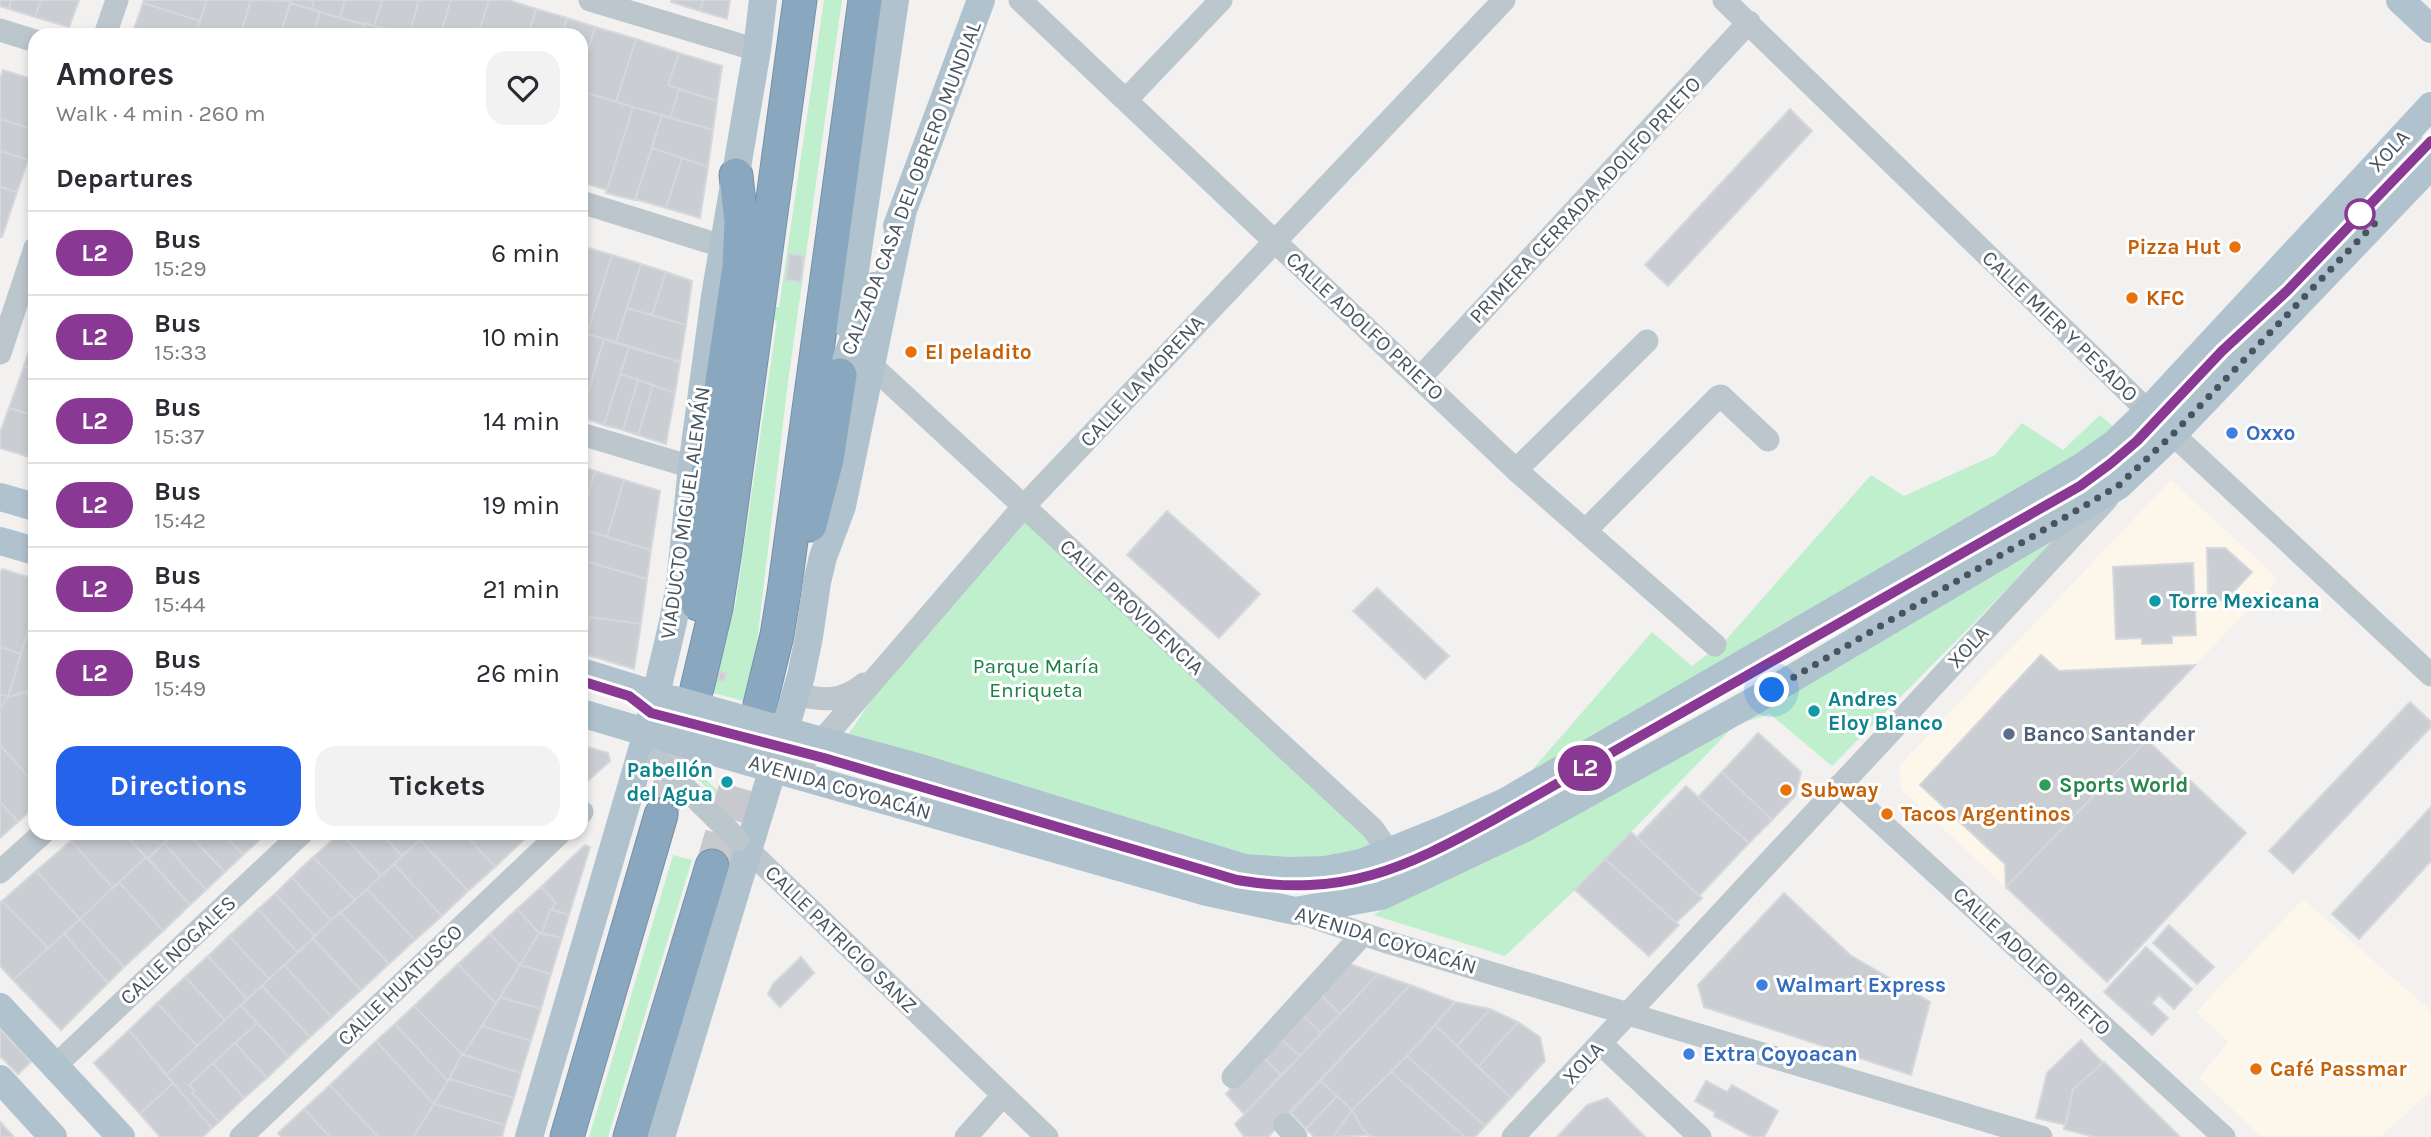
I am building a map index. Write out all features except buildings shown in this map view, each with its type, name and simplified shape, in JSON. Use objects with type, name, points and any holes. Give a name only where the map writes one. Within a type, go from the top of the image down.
[{"type":"highway","name":"VIADUCTO MIGUEL ALEMÁN","points":[[682,687],[725,551],[800,0]]},
{"type":"highway","points":[[772,721],[777,635],[865,0]]},
{"type":"highway","points":[[682,687],[698,599],[701,524],[739,267],[741,222],[736,175]]},
{"type":"highway","points":[[784,593],[823,479],[840,375]]},
{"type":"highway","points":[[567,1137],[661,815]]},
{"type":"highway","points":[[631,1137],[712,866]]},
{"type":"main road","name":"VIADUCTO MIGUEL ALEMÁN","points":[[529,1137],[657,744],[682,687],[680,584],[692,467],[715,296],[763,0]]},
{"type":"main road","points":[[840,375],[895,0]]},
{"type":"main road","name":"CALZADA CASA DEL OBRERO MUNDIAL","points":[[840,375],[981,0]]},
{"type":"main road","points":[[2400,0],[2431,29]]},
{"type":"main road","name":"XOLA","points":[[1389,852],[1505,802],[2083,466],[2114,444],[2148,411],[2431,106]]},
{"type":"main road","name":"XOLA","points":[[2118,486],[2173,434],[2431,164]]},
{"type":"main road","points":[[669,1132],[744,846],[776,769],[772,721],[796,695],[810,637],[823,557],[842,506],[903,210]]},
{"type":"main road","points":[[1295,911],[1381,896],[1525,828],[1759,698],[2118,486]]},
{"type":"main road","points":[[0,496],[28,505]]},
{"type":"main road","points":[[0,541],[28,549]]},
{"type":"main road","name":"AVENIDA COYOACÁN","points":[[588,673],[682,687],[822,740],[1244,868],[1325,870],[1361,863],[1389,852]]},
{"type":"main road","name":"AVENIDA COYOACÁN","points":[[588,716],[657,744],[776,769],[1207,892],[1295,911]]},
{"type":"main road","points":[[0,1007],[121,1137]]},
{"type":"main road","points":[[0,1079],[53,1137]]},
{"type":"street","points":[[108,28],[117,0]]},
{"type":"street","points":[[590,0],[757,50]]},
{"type":"street","name":"CALLE ADOLFO PRIETO","points":[[1020,0],[1516,470],[1715,645]]},
{"type":"street","points":[[1126,100],[1221,0]]},
{"type":"street","name":"CALLE LA MORENA","points":[[776,769],[822,740],[1023,507],[1504,0]]},
{"type":"street","name":"PRIMERA CERRADA ADOLFO PRIETO","points":[[1420,378],[1741,9]]},
{"type":"street","name":"CALLE MIER Y PESADO","points":[[1741,9],[2148,411],[2431,675]]},
{"type":"street","points":[[0,30],[28,39]]},
{"type":"street","points":[[588,204],[725,247]]},
{"type":"street","points":[[0,353],[28,279]]},
{"type":"street","points":[[1516,470],[1647,341]]},
{"type":"street","name":"CALLE PROVIDENCIA","points":[[872,366],[1373,829],[1389,852]]},
{"type":"street","points":[[1585,531],[1718,397],[1721,396],[1768,440]]},
{"type":"street","points":[[588,436],[692,467]]},
{"type":"street","name":"XOLA","points":[[1513,1137],[2118,486]]},
{"type":"street","points":[[796,695],[820,699],[842,697],[856,690],[886,667]]},
{"type":"street","name":"CALLE PATRICIO SANZ","points":[[657,744],[744,846],[1047,1137]]},
{"type":"street","name":"CALLE ADOLFO PRIETO","points":[[1840,785],[2224,1137]]},
{"type":"street","points":[[0,872],[35,840]]},
{"type":"street","name":"CALLE NOGALES","points":[[55,1066],[295,840]]},
{"type":"street","name":"CALLE HUATUSCO","points":[[241,1137],[553,840]]},
{"type":"street","name":"AVENIDA COYOACÁN","points":[[1295,911],[1363,934],[2041,1137]]},
{"type":"street","points":[[1233,1077],[1363,934]]},
{"type":"street","points":[[1601,1044],[1700,1137]]},
{"type":"street","points":[[966,1137],[1003,1095]]},
{"type":"shaded area","points":[[2171,480],[2278,579],[2135,727],[2246,833],[2107,982],[1901,789],[1899,766]]},
{"type":"shaded area","points":[[2303,899],[2431,1011],[2431,1091],[2380,1137],[2262,1137],[2199,1078],[2228,1042],[2196,1012]]},
{"type":"green space","points":[[824,0],[842,0],[788,382],[757,642],[744,701],[713,693],[736,601],[777,321],[773,320],[775,307],[779,307]]},
{"type":"green space","points":[[2100,415],[2117,430],[1512,793],[1652,632],[1692,666],[1725,641],[1871,475],[1904,496],[1995,455],[2022,423],[2063,450]]},
{"type":"green space","name":"Parque María Enriqueta","points":[[1023,513],[1379,847],[1283,864],[1224,856],[846,738],[878,690]]},
{"type":"green space","points":[[2074,522],[1832,766],[1770,714],[1735,725],[1575,890],[1505,956],[1373,915],[1772,699]]},
{"type":"green space","points":[[690,764],[724,797],[724,804],[684,766]]},
{"type":"green space","points":[[673,855],[692,860],[608,1137],[589,1137]]},
{"type":"tunnel","points":[[661,815],[697,688]]},
{"type":"tunnel","points":[[712,866],[760,705]]},
{"type":"bus line","name":"L2","points":[[588,683],[629,696],[651,713],[824,758],[1237,880],[1294,886],[1355,881],[1409,863],[1495,819],[2080,486],[2137,441],[2222,351],[2287,291],[2431,141]]},
{"type":"place","name":"Pizza Hut","points":[[2235,247]]},
{"type":"place","name":"KFC","points":[[2132,298]]},
{"type":"place","name":"El peladito","points":[[911,352]]},
{"type":"place","name":"Oxxo","points":[[2232,433]]},
{"type":"place","name":"Torre Mexicana","points":[[2155,601]]},
{"type":"place","name":"Andres Eloy Blanco","points":[[1814,711]]},
{"type":"place","name":"Banco Santander","points":[[2009,734]]},
{"type":"place","name":"Pabellón del Agua","points":[[727,782]]},
{"type":"place","name":"Sports World","points":[[2045,785]]},
{"type":"place","name":"Subway","points":[[1786,790]]},
{"type":"place","name":"Tacos Argentinos","points":[[1887,814]]},
{"type":"place","name":"Walmart Express","points":[[1762,985]]},
{"type":"place","name":"Extra Coyoacan","points":[[1689,1054]]},
{"type":"place","name":"Café Passmar","points":[[2256,1069]]},
{"type":"route","points":[[1772,690],[2118,486],[2173,434],[2376,222],[2360,214]]}]
